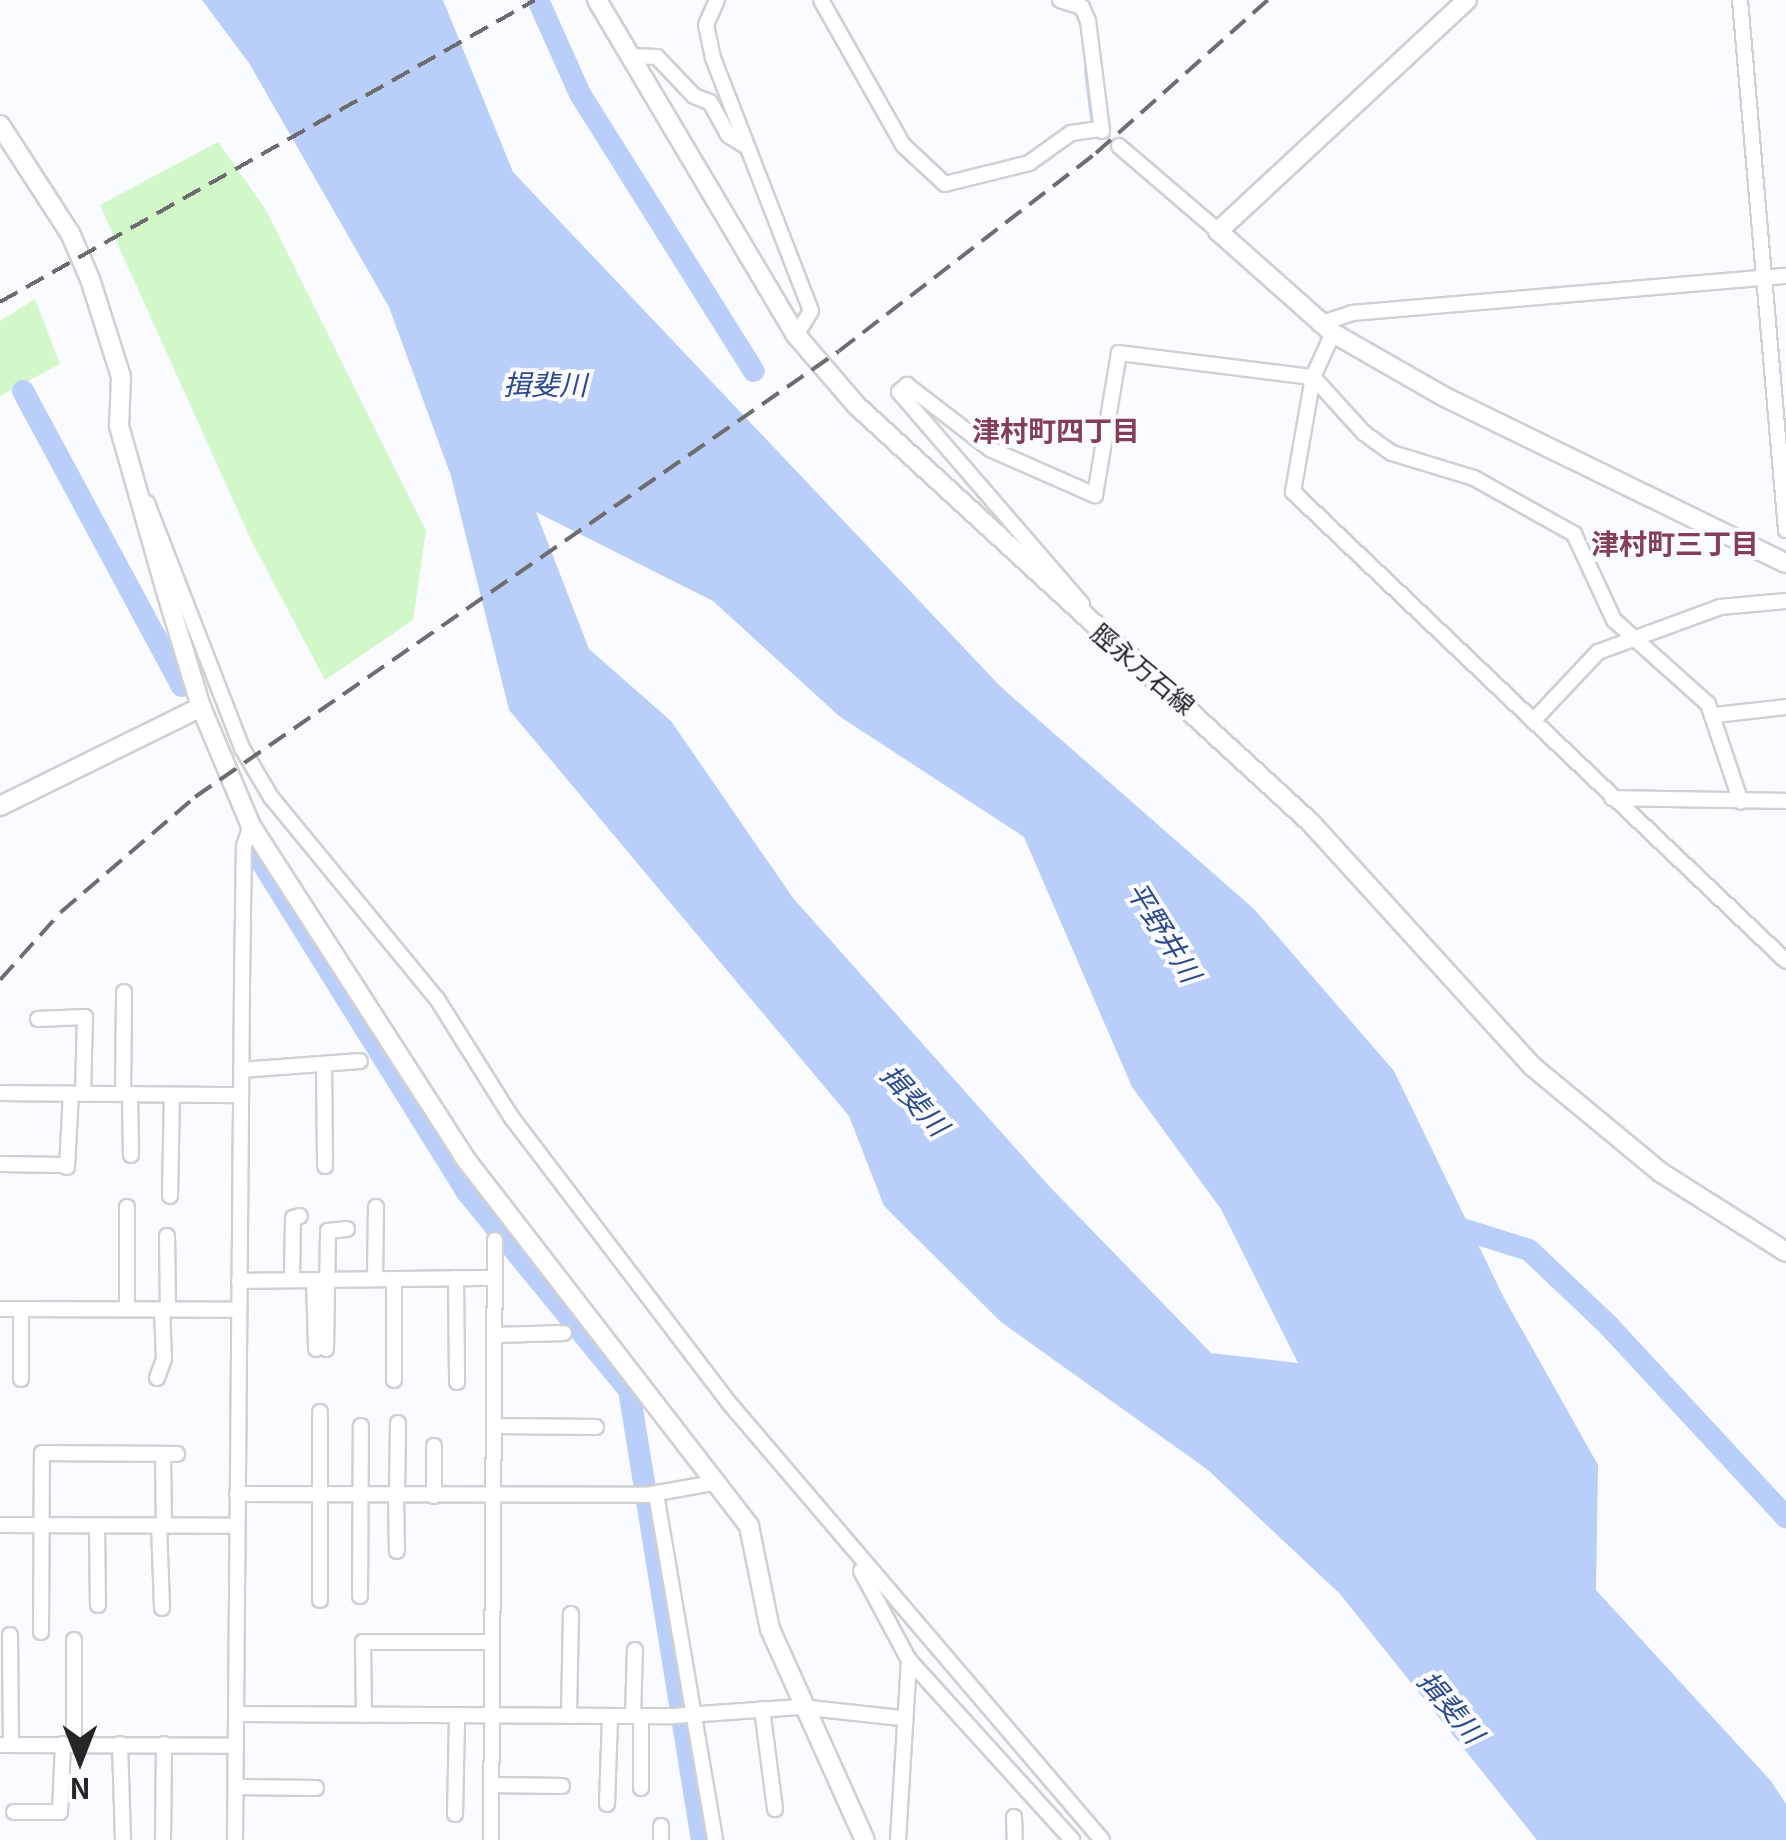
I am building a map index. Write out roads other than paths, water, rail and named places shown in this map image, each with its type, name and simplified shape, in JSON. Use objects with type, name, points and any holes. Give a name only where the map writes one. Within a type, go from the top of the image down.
[{"type":"street","name":"脛永万石線","points":[[598,0],[796,335],[856,405],[1118,647],[1184,700],[1311,823],[1532,1066],[1660,1172],[1786,1252]]},
{"type":"street","points":[[717,0],[706,25],[710,41],[744,145],[811,310],[796,335]]},
{"type":"street","points":[[822,0],[903,145],[944,184],[1029,163],[1071,133],[1100,130],[1088,20],[1082,7],[1060,0]]},
{"type":"street","points":[[1218,230],[1467,0]]},
{"type":"street","points":[[1740,0],[1786,530]]},
{"type":"street","points":[[631,56],[657,57],[694,96],[710,102],[728,134],[744,145]]},
{"type":"street","points":[[0,125],[70,233],[90,279],[122,378],[119,426],[140,488],[242,748],[271,797],[436,999],[564,1188],[852,1551],[1102,1840]]},
{"type":"street","points":[[1119,146],[1326,329],[1443,396],[1786,562]]},
{"type":"street","points":[[1786,276],[1352,313],[1326,329],[1312,376],[1294,492],[1610,798],[1786,961]]},
{"type":"street","points":[[1118,647],[900,392],[907,385],[990,448],[1095,495],[1118,353],[1312,376],[1364,433],[1392,452],[1474,478],[1559,522],[1588,558],[1614,620],[1695,688],[1715,715],[1741,802]]},
{"type":"street","points":[[140,488],[200,707],[251,826],[464,1157],[749,1526],[770,1629],[800,1707],[865,1840]]},
{"type":"street","points":[[1533,721],[1598,652],[1720,607],[1786,601]]},
{"type":"street","points":[[0,806],[200,707]]},
{"type":"street","points":[[1715,715],[1786,707]]},
{"type":"street","points":[[1610,798],[1786,801]]},
{"type":"street","points":[[236,1840],[240,1095],[244,846],[251,826]]},
{"type":"street","points":[[124,992],[131,1155]]},
{"type":"street","points":[[0,1164],[64,1166],[77,1094],[84,1018],[38,1019]]},
{"type":"street","points":[[241,1070],[360,1061]]},
{"type":"street","points":[[324,1064],[324,1166]]},
{"type":"street","points":[[0,1093],[240,1095]]},
{"type":"street","points":[[170,1196],[172,1094]]},
{"type":"street","points":[[376,1206],[376,1279]]},
{"type":"street","points":[[127,1208],[127,1308]]},
{"type":"street","points":[[292,1280],[292,1218],[300,1216]]},
{"type":"street","points":[[321,1349],[320,1280],[328,1231],[346,1229]]},
{"type":"street","points":[[157,1378],[164,1360],[167,1236]]},
{"type":"street","points":[[491,1840],[495,1240]]},
{"type":"street","points":[[456,1278],[457,1382]]},
{"type":"street","points":[[240,1281],[495,1278]]},
{"type":"street","points":[[394,1279],[394,1380]]},
{"type":"street","points":[[0,1309],[238,1310]]},
{"type":"street","points":[[21,1309],[21,1380]]},
{"type":"street","points":[[495,1335],[564,1333]]},
{"type":"street","points":[[320,1412],[320,1600]]},
{"type":"street","points":[[397,1551],[398,1423]]},
{"type":"street","points":[[360,1426],[360,1596]]},
{"type":"street","points":[[494,1426],[596,1427]]},
{"type":"street","points":[[434,1446],[434,1496]]},
{"type":"street","points":[[40,1632],[42,1453],[170,1455],[162,1525],[162,1608]]},
{"type":"street","points":[[237,1494],[656,1494],[718,1482]]},
{"type":"street","points":[[656,1494],[716,1840]]},
{"type":"street","points":[[0,1525],[236,1526]]},
{"type":"street","points":[[97,1526],[98,1605]]},
{"type":"street","points":[[852,1551],[886,1627],[909,1660],[1072,1840]]},
{"type":"street","points":[[570,1716],[571,1614]]},
{"type":"street","points":[[10,1635],[5,1744],[236,1746]]},
{"type":"street","points":[[14,1812],[60,1812],[74,1640]]},
{"type":"street","points":[[364,1715],[363,1642],[492,1642]]},
{"type":"street","points":[[634,1650],[640,1788]]},
{"type":"street","points":[[898,1840],[902,1718],[909,1660]]},
{"type":"street","points":[[237,1714],[637,1716],[800,1707],[902,1718]]},
{"type":"street","points":[[762,1709],[775,1809]]},
{"type":"street","points":[[455,1814],[457,1716]]},
{"type":"street","points":[[608,1804],[610,1716]]},
{"type":"street","points":[[120,1744],[123,1840]]},
{"type":"street","points":[[163,1840],[164,1744]]},
{"type":"street","points":[[491,1785],[562,1786]]},
{"type":"street","points":[[236,1787],[316,1788]]},
{"type":"street","points":[[1014,1818],[1015,1840]]},
{"type":"water","name":"揖斐川","points":[[202,0],[443,0],[513,172],[1001,687],[1254,909],[1394,1071],[1503,1296],[1598,1465],[1596,1590],[1771,1781],[1786,1804],[1786,1840],[1537,1840],[1340,1594],[1208,1470],[1001,1322],[884,1206],[849,1116],[509,710],[451,476],[389,307],[249,63]],"holes":[[[536,512],[713,601],[839,716],[1024,837],[1132,1087],[1221,1209],[1298,1363],[1211,1353],[1050,1187],[793,898],[671,721],[589,649]]]},
{"type":"waterway","points":[[538,0],[580,94],[754,371]]},
{"type":"waterway","points":[[1086,70],[1093,126]]},
{"type":"waterway","points":[[23,391],[182,686]]},
{"type":"waterway","points":[[256,853],[466,1191],[629,1390],[702,1840]]},
{"type":"waterway","name":"平野井川","points":[[1443,1223],[1529,1250],[1608,1325],[1786,1517]]},
{"type":"railway","points":[[0,302],[535,0]]},
{"type":"railway","points":[[0,980],[61,912],[195,797],[839,351],[1096,153],[1268,0]]},
{"type":"district","name":"津村町四丁目","points":[[1056,429]]},
{"type":"district","name":"津村町三丁目","points":[[1675,542]]}]
